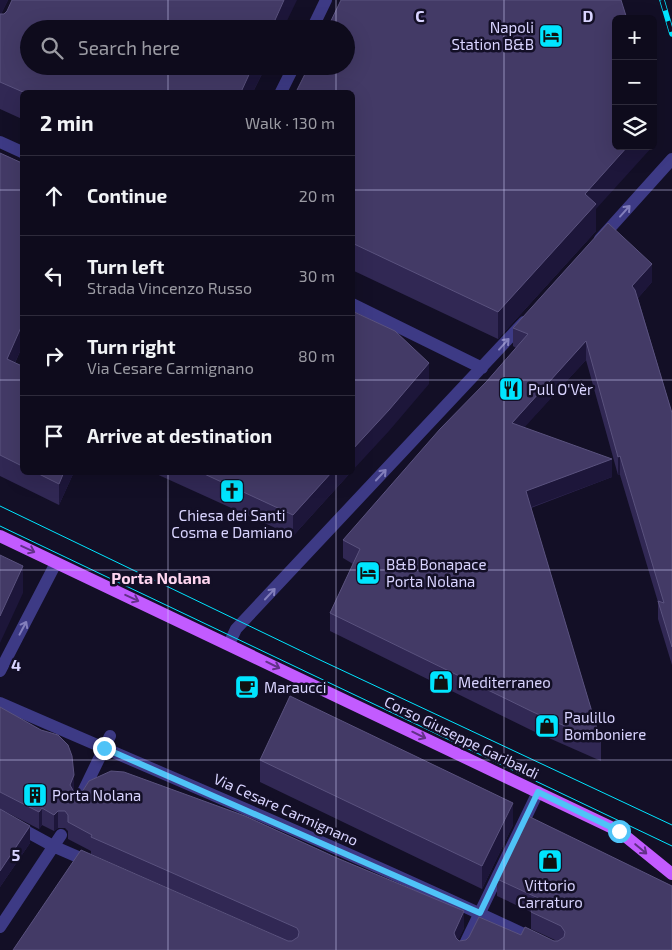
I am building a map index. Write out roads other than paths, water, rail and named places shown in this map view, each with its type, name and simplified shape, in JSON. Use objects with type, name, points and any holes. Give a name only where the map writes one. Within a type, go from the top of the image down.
[{"type":"main road","points":[[0,536],[56,563]]},
{"type":"main road","name":"Corso Giuseppe Garibaldi","points":[[56,563],[619,831],[672,874]]},
{"type":"street","points":[[316,20],[326,0]]},
{"type":"street","points":[[282,90],[290,75]]},
{"type":"street","points":[[0,142],[20,151]]},
{"type":"street","points":[[594,245],[672,159]]},
{"type":"street","points":[[355,305],[482,368]]},
{"type":"street","points":[[229,644],[236,629],[535,310]]},
{"type":"street","points":[[0,671],[56,563]]},
{"type":"street","name":"Via Cesare Carmignano","points":[[0,703],[253,812],[480,913],[557,950]]},
{"type":"street","points":[[78,802],[110,736]]},
{"type":"street","points":[[462,950],[538,792]]},
{"type":"street","points":[[0,817],[58,841],[108,870]]},
{"type":"street","points":[[0,927],[58,841]]},
{"type":"tram line","points":[[0,506],[318,659],[672,825]]},
{"type":"tram line","points":[[0,526],[672,846]]},
{"type":"railway","points":[[662,0],[672,34]]},
{"type":"place","name":"Napoli Station B&B","points":[[551,36]]},
{"type":"place","name":"Pull O'Vèr","points":[[511,389]]},
{"type":"place","name":"Chiesa dei Santi Cosma e Damiano","points":[[232,491]]},
{"type":"place","name":"B&B Bonapace Porta Nolana","points":[[368,573]]},
{"type":"place","name":"Mediterraneo","points":[[441,682]]},
{"type":"place","name":"Maraucci","points":[[247,687]]},
{"type":"place","name":"Paulillo Bomboniere","points":[[547,726]]},
{"type":"place","name":"Porta Nolana","points":[[35,795]]},
{"type":"place","name":"Vittorio Carraturo","points":[[550,861]]},
{"type":"district","name":"Porta Nolana","points":[[161,577]]}]
